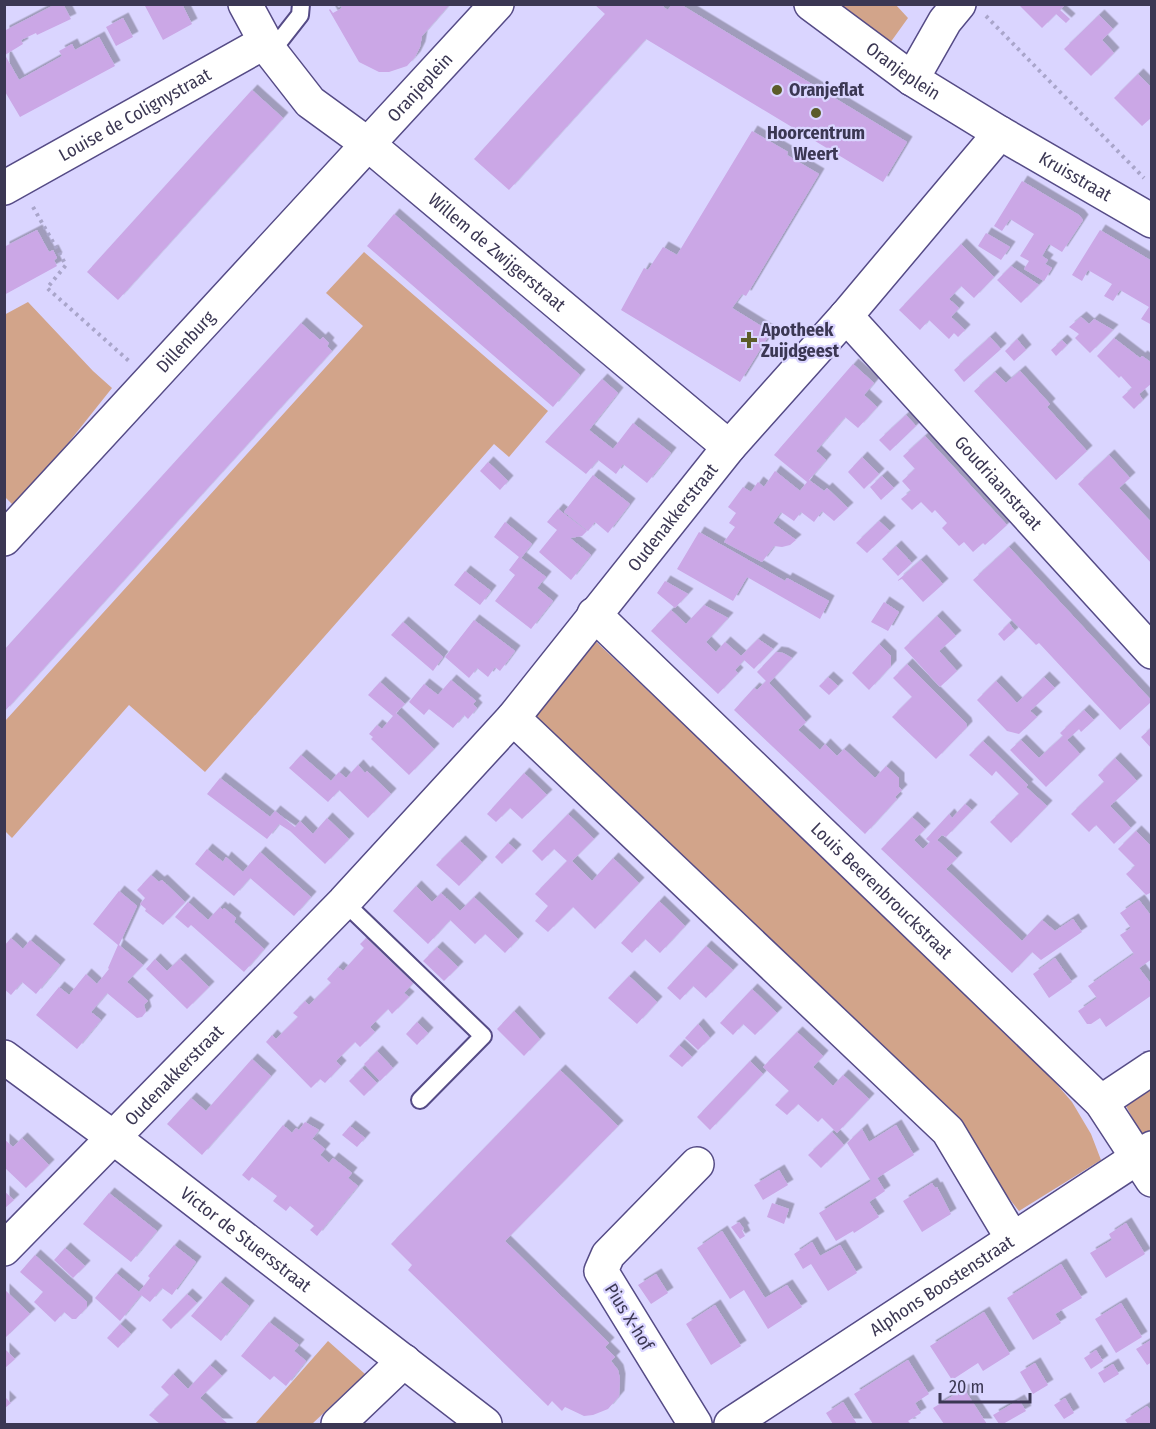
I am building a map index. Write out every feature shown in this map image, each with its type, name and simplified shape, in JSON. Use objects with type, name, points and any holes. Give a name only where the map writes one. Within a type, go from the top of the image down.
[{"type":"street","name":"Willem de Zwijgerstraat","points":[[245,4],[268,47],[310,102],[369,145],[729,447]]},
{"type":"street","name":"Oranjeplein","points":[[369,145],[496,4]]},
{"type":"street","name":"Oranjeplein","points":[[811,4],[912,79],[1000,133]]},
{"type":"street","points":[[912,79],[954,11]]},
{"type":"street","name":"Louise de Colignystraat","points":[[6,184],[268,47]]},
{"type":"street","name":"Kruisstraat","points":[[1000,133],[1152,221]]},
{"type":"street","name":"Oudenakkerstraat","points":[[4,1249],[344,902],[513,718],[729,447],[846,316],[1000,133]]},
{"type":"street","name":"Dillenburg","points":[[4,539],[369,145]]},
{"type":"street","name":"Goudriaanstraat","points":[[846,316],[1152,652]]},
{"type":"street","name":"Louis Beerenbrouckstraat","points":[[594,615],[1101,1102],[1147,1161]]},
{"type":"street","points":[[513,718],[948,1131],[1012,1238]]},
{"type":"street","name":"Victor de Stuersstraat","points":[[4,1057],[114,1138],[485,1425]]},
{"type":"street","points":[[1101,1102],[1152,1068]]},
{"type":"street","name":"Alphons Boostenstraat","points":[[730,1425],[1012,1238],[1147,1161]]},
{"type":"street","name":"Pius X-hof","points":[[695,1425],[601,1271],[608,1255],[697,1164]]},
{"type":"street","points":[[338,1425],[404,1361]]},
{"type":"lane","points":[[268,47],[300,15],[301,4]]},
{"type":"lane","points":[[344,902],[483,1036],[420,1100]]},
{"type":"path","points":[[954,11],[1152,185]]},
{"type":"path","points":[[6,184],[26,194],[66,265],[47,288],[151,381]]},
{"type":"shaded area","points":[[835,5],[896,5],[908,18],[890,43]]},
{"type":"shaded area","points":[[364,252],[548,411],[509,457],[494,444],[205,772],[129,705],[12,838],[5,831],[5,721],[363,326],[326,293]]},
{"type":"shaded area","points":[[28,302],[112,388],[15,507],[5,497],[4,315]]},
{"type":"shaded area","points":[[589,635],[927,954],[1042,1067],[1072,1102],[1091,1134],[1101,1160],[1019,1211],[943,1115],[525,708]]},
{"type":"shaded area","points":[[1151,1089],[1151,1130],[1142,1136],[1126,1106]]},
{"type":"shaded area","points":[[328,1341],[365,1374],[312,1424],[255,1424]]},
{"type":"building","points":[[56,4],[63,4],[71,19],[21,40],[23,44],[5,55],[19,80],[62,56],[59,51],[72,44],[75,50],[99,37],[115,66],[20,117],[4,90],[4,31]]},
{"type":"building","points":[[144,4],[182,4],[192,24],[163,40]]},
{"type":"building","points":[[340,4],[450,4],[422,36],[415,57],[407,66],[389,72],[379,72],[359,62],[329,10],[333,13],[342,8]]},
{"type":"building","name":"Oranjeflat","points":[[594,4],[665,4],[663,7],[668,10],[672,4],[680,4],[907,142],[883,182],[646,39],[509,190],[474,159],[605,14]]},
{"type":"building","points":[[1019,5],[1065,5],[1060,10],[1070,19],[1066,23],[1056,14],[1042,28]]},
{"type":"building","points":[[1099,15],[1113,29],[1102,40],[1114,53],[1091,76],[1064,49]]},
{"type":"building","points":[[123,18],[133,37],[116,46],[106,27]]},
{"type":"building","points":[[1138,74],[1152,88],[1152,117],[1142,126],[1114,98]]},
{"type":"building","points":[[252,90],[283,118],[118,300],[87,272]]},
{"type":"building","points":[[752,131],[819,174],[746,296],[742,294],[732,308],[771,332],[740,382],[621,310],[644,268],[648,270],[663,247],[677,255]]},
{"type":"building","points":[[1022,181],[1079,215],[1083,220],[1062,252],[1049,244],[1042,256],[1048,260],[1045,264],[1052,268],[1044,281],[1024,269],[1029,261],[1020,256],[1034,234],[1010,219],[1002,231],[994,226]]},
{"type":"building","points":[[394,214],[580,375],[553,407],[367,246]]},
{"type":"building","points":[[37,230],[49,252],[53,250],[57,258],[54,260],[57,266],[4,295],[4,247]]},
{"type":"building","points":[[1100,230],[1150,260],[1152,325],[1141,319],[1149,307],[1120,290],[1113,301],[1104,296],[1112,284],[1088,270],[1082,281],[1072,275]]},
{"type":"building","points":[[986,233],[1010,247],[1001,260],[978,246]]},
{"type":"building","points":[[961,244],[994,277],[974,298],[961,286],[949,299],[959,308],[951,317],[965,330],[958,337],[954,333],[949,339],[929,320],[920,330],[899,310]]},
{"type":"building","points":[[1011,266],[1039,285],[1021,303],[997,280]]},
{"type":"building","points":[[1081,317],[1089,324],[1094,319],[1113,330],[1090,353],[1075,338],[1079,334],[1069,327]]},
{"type":"building","points":[[301,323],[320,340],[323,337],[329,343],[327,346],[332,351],[4,712],[4,650]]},
{"type":"building","points":[[990,337],[1001,349],[964,382],[954,370]]},
{"type":"building","points":[[1114,338],[1140,358],[1142,356],[1152,363],[1152,383],[1139,394],[1143,400],[1134,409],[1122,397],[1132,388],[1097,356]]},
{"type":"building","points":[[1017,339],[1026,350],[1014,361],[1005,351]]},
{"type":"building","points":[[1062,340],[1067,345],[1056,356],[1051,350]]},
{"type":"building","points":[[853,364],[874,383],[864,395],[877,407],[858,428],[845,417],[816,451],[826,460],[809,480],[824,491],[827,488],[848,508],[834,521],[822,511],[814,522],[801,512],[794,521],[781,512],[773,523],[796,540],[790,545],[774,546],[762,562],[724,542],[735,527],[729,523],[736,513],[728,507],[743,487],[751,492],[758,482],[764,487],[775,471],[800,491],[807,482],[774,455]]},
{"type":"building","points":[[1020,371],[1050,404],[1047,407],[1087,451],[1056,480],[974,391],[995,372],[1006,383]]},
{"type":"building","points":[[602,379],[618,393],[589,430],[613,449],[633,423],[671,453],[647,483],[623,464],[616,474],[598,460],[586,474],[545,442]]},
{"type":"building","points":[[906,415],[916,426],[890,451],[879,440]]},
{"type":"building","points":[[925,436],[1007,525],[985,545],[983,543],[973,552],[964,542],[959,546],[942,528],[947,523],[935,510],[932,513],[921,502],[912,510],[901,499],[911,491],[902,481],[915,469],[903,456]]},
{"type":"building","points":[[1109,455],[1130,478],[1119,488],[1152,523],[1152,564],[1078,484]]},
{"type":"building","points":[[862,457],[879,474],[864,489],[848,472]]},
{"type":"building","points":[[488,462],[508,481],[500,490],[480,471]]},
{"type":"building","points":[[593,475],[630,504],[608,533],[595,522],[588,531],[564,512]]},
{"type":"building","points":[[882,476],[894,488],[881,500],[870,487]]},
{"type":"building","points":[[558,509],[587,531],[582,536],[570,538],[591,555],[571,580],[539,552],[557,530],[547,522]]},
{"type":"building","points":[[879,521],[890,531],[867,553],[856,543]]},
{"type":"building","points":[[505,522],[532,544],[521,558],[546,577],[537,588],[553,601],[531,629],[495,601],[515,575],[509,570],[519,557],[494,537]]},
{"type":"building","points":[[699,532],[785,581],[787,578],[829,601],[820,619],[747,577],[733,601],[677,569]]},
{"type":"building","points":[[896,546],[912,563],[898,576],[882,559]]},
{"type":"building","points":[[1009,547],[1152,701],[1120,730],[1039,643],[1036,645],[973,580]]},
{"type":"building","points":[[921,560],[943,584],[923,602],[902,579],[897,581]]},
{"type":"building","points":[[465,571],[491,591],[480,605],[454,585]]},
{"type":"building","points":[[665,581],[688,594],[675,608],[657,593]]},
{"type":"building","points":[[884,602],[899,612],[888,631],[871,622]]},
{"type":"building","points":[[704,605],[728,618],[706,642],[716,652],[725,642],[741,656],[758,639],[773,649],[754,669],[744,660],[735,670],[738,673],[718,694],[651,631],[671,610],[686,624]]},
{"type":"building","points":[[937,616],[956,636],[939,651],[957,671],[940,687],[904,648]]},
{"type":"building","points":[[474,620],[515,651],[500,671],[495,667],[488,677],[477,668],[469,678],[445,657]]},
{"type":"building","points":[[403,622],[443,657],[433,671],[391,635]]},
{"type":"building","points":[[1009,623],[1015,631],[1004,641],[998,634]]},
{"type":"building","points":[[879,644],[891,656],[891,666],[869,690],[852,673]]},
{"type":"building","points":[[776,652],[792,658],[769,683],[806,722],[798,730],[820,750],[825,744],[837,756],[844,749],[875,778],[886,766],[899,778],[899,787],[902,790],[895,797],[897,799],[865,834],[734,710],[754,688],[757,690],[766,681],[757,672]]},
{"type":"building","points":[[907,664],[966,723],[967,727],[936,759],[892,717],[912,697],[893,678]]},
{"type":"building","points":[[828,677],[838,686],[829,695],[819,686]]},
{"type":"building","points":[[1044,677],[1055,688],[1030,711],[1037,717],[1019,734],[1007,731],[977,700],[996,681],[1017,703]]},
{"type":"building","points":[[451,680],[476,701],[473,704],[477,708],[468,719],[464,715],[453,728],[429,709],[424,715],[409,702],[424,684],[438,695]]},
{"type":"building","points":[[380,682],[405,704],[396,713],[434,749],[409,775],[371,739],[373,737],[369,734],[377,725],[382,729],[393,716],[368,695]]},
{"type":"building","points":[[1084,710],[1094,720],[1081,732],[1079,729],[1067,740],[1080,754],[1046,787],[1010,750],[1021,740],[1039,758],[1063,736],[1060,733]]},
{"type":"building","points":[[1152,727],[1152,749],[1141,737]]},
{"type":"building","points":[[983,741],[1047,806],[1011,843],[990,822],[1019,794],[996,771],[992,776],[969,755]]},
{"type":"building","points":[[301,755],[331,781],[339,772],[346,778],[358,765],[391,794],[368,818],[339,790],[328,802],[289,768]]},
{"type":"building","points":[[1115,758],[1137,781],[1110,806],[1131,828],[1114,844],[1096,825],[1089,832],[1071,814],[1104,782],[1098,775]]},
{"type":"building","points":[[524,773],[547,795],[522,819],[510,808],[496,822],[487,814]]},
{"type":"building","points":[[220,778],[270,817],[275,811],[295,827],[300,821],[313,834],[327,818],[349,839],[325,864],[290,831],[279,824],[267,839],[207,794]]},
{"type":"building","points":[[965,804],[972,810],[946,837],[942,835],[937,840],[957,858],[946,869],[1022,941],[1042,920],[1055,931],[1073,919],[1082,932],[1041,960],[1032,952],[1012,973],[881,849],[912,817],[925,829],[914,840],[923,849],[930,842],[926,839],[949,814],[952,818]]},
{"type":"building","points":[[568,814],[594,839],[572,861],[592,881],[613,858],[639,883],[595,929],[573,907],[548,932],[535,921],[548,906],[535,894],[567,861],[554,849],[542,861],[532,851]]},
{"type":"building","points":[[1136,831],[1152,847],[1152,892],[1146,895],[1126,874],[1135,866],[1118,849]]},
{"type":"building","points":[[460,841],[482,862],[459,886],[436,865]]},
{"type":"building","points":[[508,843],[516,850],[502,864],[495,857]]},
{"type":"building","points":[[207,849],[223,862],[226,857],[243,872],[260,852],[311,897],[294,916],[250,878],[234,896],[195,864]]},
{"type":"building","points":[[151,875],[159,882],[162,880],[185,902],[163,925],[140,904],[145,898],[137,890]]},
{"type":"building","points":[[416,886],[432,902],[441,893],[460,911],[474,897],[518,939],[505,953],[485,934],[475,944],[450,920],[428,944],[393,911]]},
{"type":"building","points":[[119,891],[137,906],[119,945],[143,965],[127,982],[148,1001],[144,1005],[146,1012],[142,1017],[137,1018],[107,993],[91,1012],[101,1020],[77,1049],[36,1015],[59,987],[69,995],[86,974],[97,984],[109,969],[118,945],[93,924]]},
{"type":"building","points":[[1139,900],[1152,917],[1152,959],[1139,968],[1152,985],[1152,995],[1106,1027],[1100,1018],[1087,1024],[1078,1011],[1097,998],[1088,986],[1134,954],[1120,935],[1131,928],[1120,913]]},
{"type":"building","points":[[659,901],[685,926],[660,953],[645,939],[632,953],[621,943]]},
{"type":"building","points":[[188,902],[208,920],[220,907],[223,910],[224,908],[236,918],[234,922],[264,949],[244,972],[191,925],[188,928],[175,917]]},
{"type":"building","points":[[11,938],[23,949],[30,940],[60,965],[36,994],[22,982],[11,995],[4,989],[4,946]]},
{"type":"building","points":[[366,938],[413,983],[404,993],[409,997],[392,1014],[388,1009],[370,1027],[375,1032],[360,1047],[355,1042],[336,1061],[341,1066],[325,1083],[320,1079],[311,1088],[266,1042],[272,1035],[276,1039],[298,1017],[293,1013],[305,1001],[309,1005],[331,983],[327,979],[338,967],[343,971],[364,948],[360,944]]},
{"type":"building","points":[[706,946],[733,970],[706,998],[693,986],[680,1000],[667,988]]},
{"type":"building","points":[[437,947],[458,967],[444,981],[423,961]]},
{"type":"building","points":[[1055,958],[1072,982],[1049,998],[1033,974]]},
{"type":"building","points":[[155,959],[167,971],[180,959],[209,987],[187,1009],[146,969]]},
{"type":"building","points":[[629,976],[657,1002],[637,1024],[608,998]]},
{"type":"building","points":[[752,989],[777,1013],[755,1035],[743,1024],[733,1035],[720,1023]]},
{"type":"building","points":[[514,1011],[540,1039],[524,1056],[497,1029]]},
{"type":"building","points":[[417,1022],[428,1033],[417,1045],[406,1034]]},
{"type":"building","points":[[698,1024],[710,1038],[698,1050],[685,1038]]},
{"type":"building","points":[[797,1032],[823,1056],[813,1067],[833,1086],[843,1075],[869,1099],[837,1133],[822,1118],[818,1122],[798,1104],[787,1115],[775,1105],[789,1091],[763,1067]]},
{"type":"building","points":[[679,1045],[692,1057],[682,1067],[669,1056]]},
{"type":"building","points":[[377,1051],[393,1068],[380,1081],[364,1064]]},
{"type":"building","points":[[252,1059],[271,1076],[202,1155],[167,1124],[191,1098],[206,1111]]},
{"type":"building","points":[[750,1061],[763,1074],[710,1130],[697,1117]]},
{"type":"building","points":[[362,1068],[377,1083],[364,1096],[349,1081]]},
{"type":"building","points":[[560,1070],[618,1126],[505,1241],[609,1343],[605,1347],[615,1357],[611,1361],[618,1370],[619,1396],[608,1409],[584,1416],[565,1407],[562,1411],[552,1401],[548,1406],[408,1270],[412,1265],[391,1244]]},
{"type":"building","points":[[305,1122],[319,1130],[309,1143],[313,1139],[325,1149],[320,1155],[329,1163],[333,1158],[352,1173],[348,1178],[358,1186],[317,1236],[310,1230],[314,1226],[290,1206],[286,1211],[273,1201],[277,1196],[252,1177],[249,1181],[242,1175],[283,1125],[292,1133],[296,1128],[299,1130]]},
{"type":"building","points":[[896,1125],[914,1155],[877,1178],[885,1191],[869,1202],[879,1217],[836,1241],[819,1213],[871,1181],[847,1143],[862,1129],[869,1142]]},
{"type":"building","points":[[350,1126],[365,1138],[357,1147],[342,1135]]},
{"type":"building","points":[[832,1132],[844,1145],[821,1168],[808,1155]]},
{"type":"building","points":[[22,1138],[49,1165],[26,1188],[4,1167],[4,1139],[13,1147]]},
{"type":"building","points":[[779,1170],[788,1185],[763,1200],[754,1185]]},
{"type":"building","points":[[932,1183],[935,1188],[937,1187],[951,1214],[922,1232],[903,1201]]},
{"type":"building","points":[[4,1191],[14,1200],[4,1209]]},
{"type":"building","points":[[109,1193],[157,1231],[131,1262],[83,1224]]},
{"type":"building","points":[[772,1203],[789,1209],[784,1224],[767,1217]]},
{"type":"building","points":[[739,1222],[744,1229],[742,1230],[745,1236],[740,1239],[731,1227]]},
{"type":"building","points":[[1126,1223],[1145,1254],[1106,1278],[1090,1253],[1112,1240],[1109,1234]]},
{"type":"building","points":[[722,1231],[765,1298],[787,1285],[802,1307],[768,1329],[744,1290],[730,1299],[697,1248]]},
{"type":"building","points":[[812,1242],[820,1256],[840,1245],[857,1273],[828,1291],[811,1264],[803,1269],[794,1254]]},
{"type":"building","points":[[174,1245],[196,1262],[172,1295],[162,1288],[150,1302],[141,1295],[120,1321],[95,1298],[116,1273],[139,1292],[150,1278],[148,1276]]},
{"type":"building","points":[[65,1248],[85,1266],[73,1278],[54,1260]]},
{"type":"building","points":[[35,1255],[87,1302],[87,1307],[76,1319],[72,1319],[64,1312],[55,1322],[34,1302],[43,1292],[20,1272]]},
{"type":"building","points":[[1061,1264],[1082,1298],[1055,1314],[1061,1323],[1033,1340],[1007,1298]]},
{"type":"building","points":[[656,1274],[668,1293],[651,1304],[638,1285]]},
{"type":"building","points":[[220,1282],[249,1306],[221,1341],[191,1316]]},
{"type":"building","points":[[4,1289],[30,1314],[4,1339]]},
{"type":"building","points":[[187,1294],[197,1303],[171,1329],[162,1320]]},
{"type":"building","points":[[1121,1303],[1142,1337],[1116,1353],[1095,1319]]},
{"type":"building","points":[[715,1305],[741,1346],[711,1365],[686,1324]]},
{"type":"building","points":[[984,1312],[1010,1354],[983,1371],[978,1363],[952,1380],[930,1346]]},
{"type":"building","points":[[269,1322],[299,1345],[294,1351],[306,1361],[286,1386],[274,1376],[270,1380],[241,1356]]},
{"type":"building","points":[[120,1324],[131,1334],[118,1348],[107,1338]]},
{"type":"building","points":[[1151,1340],[1152,1362],[1147,1365],[1136,1349]]},
{"type":"building","points":[[4,1348],[15,1359],[4,1369]]},
{"type":"building","points":[[1096,1350],[1103,1361],[1091,1369],[1084,1358]]},
{"type":"building","points":[[908,1360],[929,1394],[915,1403],[921,1413],[908,1421],[911,1424],[873,1424],[854,1394]]},
{"type":"building","points":[[1035,1363],[1048,1385],[1033,1394],[1020,1372]]},
{"type":"building","points":[[1113,1364],[1119,1374],[1104,1383],[1098,1373]]},
{"type":"building","points":[[210,1365],[222,1376],[200,1398],[228,1424],[160,1424],[149,1415],[169,1395],[161,1387],[173,1374],[188,1389]]},
{"type":"building","points":[[964,1389],[987,1424],[944,1424],[933,1408]]},
{"type":"building","points":[[4,1396],[11,1403],[4,1409]]},
{"type":"building","points":[[1065,1398],[1074,1413],[1064,1419],[1054,1405]]},
{"type":"building","points":[[1019,1400],[1026,1411],[999,1424],[993,1415]]},
{"type":"building","points":[[843,1402],[857,1424],[833,1424],[826,1413]]},
{"type":"building","points":[[1147,1406],[1152,1412],[1152,1424],[1128,1424],[1125,1420]]},
{"type":"place","name":"Oranjeflat","points":[[777,90]]},
{"type":"place","name":"Hoorcentrum Weert","points":[[816,113]]},
{"type":"place","name":"Apotheek Zuijdgeest","points":[[749,340]]}]
